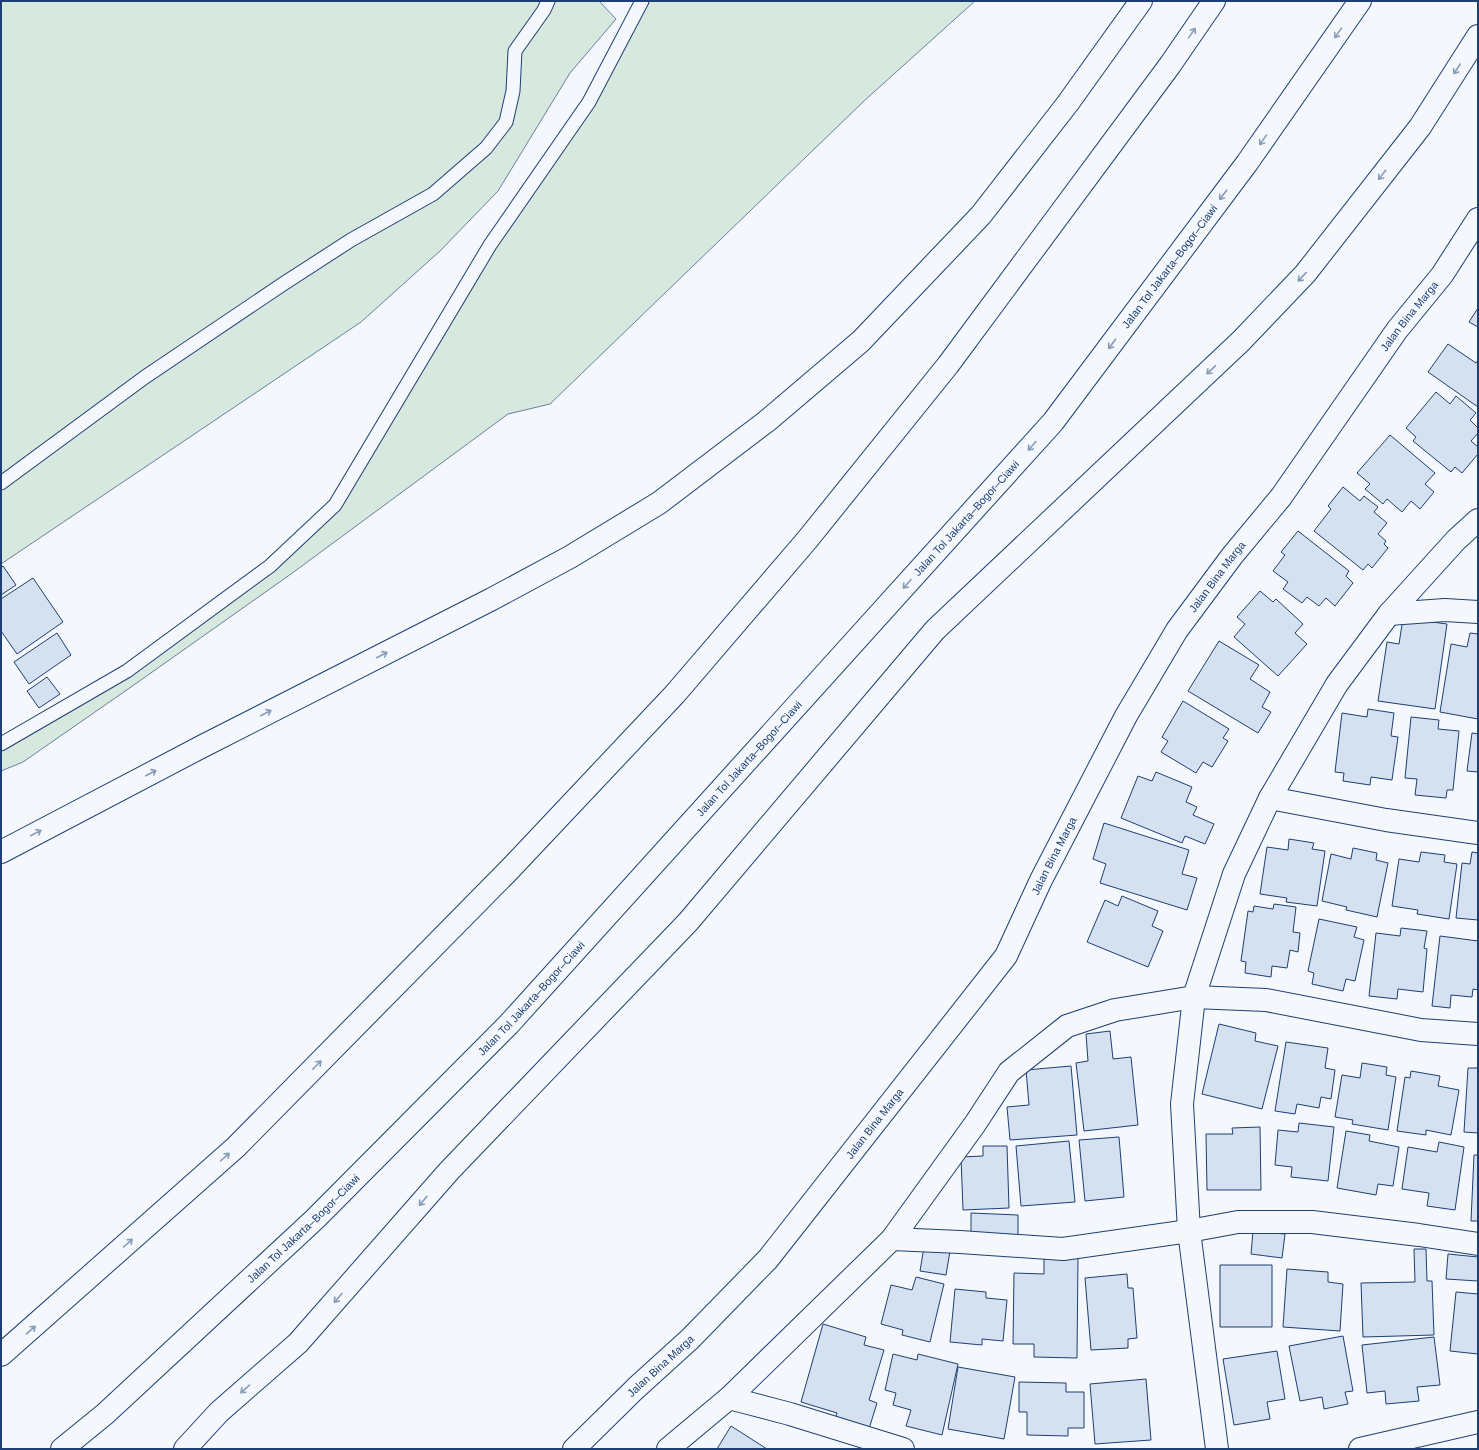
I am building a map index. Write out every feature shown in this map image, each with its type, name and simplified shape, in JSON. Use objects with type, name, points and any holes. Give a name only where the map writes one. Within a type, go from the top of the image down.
[{"type":"main road","points":[[1,852],[203,746],[492,599],[570,557],[659,503],[767,421],[861,341],[981,214],[1068,103],[1141,1]]},
{"type":"main road","points":[[1,1355],[236,1147],[511,868],[675,694],[807,540],[948,365],[1170,65],[1214,1]]},
{"type":"main road","name":"Jalan Tol Jakarta–Bogor–Ciawi","points":[[62,1449],[105,1414],[315,1219],[509,1024],[1053,422],[1247,163],[1360,1]]},
{"type":"main road","points":[[185,1449],[219,1412],[298,1342],[449,1171],[688,922],[934,630],[1241,341],[1306,274],[1420,127],[1478,36]]},
{"type":"main road","name":"Jalan Bina Marga","points":[[574,1449],[636,1388],[690,1339],[768,1259],[1006,956],[1041,880],[1126,716],[1177,630],[1232,556],[1282,497],[1397,330],[1442,275],[1478,219]]},
{"type":"main road","points":[[1217,1449],[1189,1231],[1182,1104],[1194,997],[1234,874],[1270,798],[1338,684],[1389,614],[1456,540],[1478,520]]},
{"type":"main road","points":[[1389,614],[1445,610],[1478,612]]},
{"type":"main road","points":[[1270,798],[1386,820],[1478,833]]},
{"type":"main road","points":[[668,1449],[729,1398],[892,1240],[975,1124],[1009,1072],[1067,1026],[1115,1010],[1194,997],[1266,1000],[1421,1030],[1478,1034]]},
{"type":"main road","points":[[892,1240],[960,1242],[1063,1249],[1189,1231],[1238,1222],[1312,1222],[1478,1244]]},
{"type":"main road","points":[[729,1398],[790,1414],[903,1449]]},
{"type":"main road","points":[[1360,1449],[1478,1422]]},
{"type":"lane","points":[[1,483],[145,377],[276,288],[351,240],[433,194],[486,148],[506,122],[513,91],[515,51],[544,10],[548,1]]},
{"type":"lane","points":[[1,744],[127,671],[270,566],[335,505],[490,245],[589,102],[642,1]]},
{"type":"shaded area","points":[[1,1],[599,1],[616,19],[570,73],[498,191],[440,251],[361,322],[1,564]]},
{"type":"shaded area","points":[[637,1],[975,1],[864,101],[550,404],[508,414],[291,574],[131,687],[23,762],[1,771],[1,744],[127,671],[274,562],[335,505],[490,245],[589,102]]},
{"type":"building","points":[[1478,308],[1478,327],[1469,322]]},
{"type":"building","points":[[1448,344],[1476,363],[1478,360],[1478,407],[1428,372]]},
{"type":"building","points":[[1436,392],[1450,404],[1456,396],[1476,413],[1470,420],[1478,428],[1478,433],[1471,441],[1478,447],[1478,454],[1462,473],[1455,467],[1451,472],[1413,441],[1416,437],[1406,428]]},
{"type":"building","points":[[1390,435],[1435,473],[1425,484],[1434,492],[1420,509],[1411,501],[1402,512],[1387,499],[1383,504],[1365,489],[1370,484],[1357,473]]},
{"type":"building","points":[[1343,487],[1360,501],[1364,496],[1378,507],[1374,512],[1387,523],[1378,534],[1386,541],[1384,544],[1388,548],[1372,568],[1368,564],[1363,570],[1314,531],[1331,509],[1328,506]]},
{"type":"building","points":[[1298,531],[1349,571],[1346,576],[1353,583],[1335,606],[1326,598],[1319,606],[1307,597],[1302,603],[1283,589],[1288,582],[1273,571],[1285,555],[1281,552]]},
{"type":"building","points":[[3,566],[16,585],[1,595],[1,568]]},
{"type":"building","points":[[33,578],[63,622],[17,654],[1,631],[1,599]]},
{"type":"building","points":[[1260,591],[1273,602],[1276,599],[1303,624],[1295,633],[1307,644],[1278,676],[1234,637],[1245,624],[1237,617]]},
{"type":"building","points":[[1403,618],[1447,624],[1435,709],[1378,701],[1387,642],[1399,644]]},
{"type":"building","points":[[57,633],[71,655],[29,684],[14,662]]},
{"type":"building","points":[[1470,633],[1478,634],[1478,719],[1440,712],[1451,644],[1467,647]]},
{"type":"building","points":[[1219,641],[1259,665],[1250,679],[1270,692],[1262,707],[1271,712],[1258,733],[1188,691]]},
{"type":"building","points":[[47,677],[60,694],[39,708],[27,691]]},
{"type":"building","points":[[1183,701],[1229,729],[1223,738],[1228,741],[1212,767],[1203,762],[1196,773],[1161,752],[1168,741],[1162,737]]},
{"type":"building","points":[[1368,709],[1394,713],[1391,736],[1398,737],[1392,780],[1371,777],[1370,785],[1343,781],[1344,773],[1335,772],[1342,713],[1367,717]]},
{"type":"building","points":[[1411,717],[1439,720],[1438,729],[1459,731],[1453,790],[1447,790],[1446,798],[1415,795],[1417,779],[1405,778]]},
{"type":"building","points":[[1472,733],[1478,734],[1478,772],[1467,771]]},
{"type":"building","points":[[1156,772],[1192,787],[1186,802],[1197,807],[1193,815],[1214,824],[1205,844],[1185,836],[1182,843],[1121,818],[1138,776],[1152,781]]},
{"type":"building","points":[[1104,823],[1189,850],[1182,874],[1197,878],[1187,910],[1100,883],[1106,864],[1093,859]]},
{"type":"building","points":[[1289,839],[1314,843],[1312,849],[1325,851],[1317,906],[1286,902],[1287,898],[1260,894],[1267,847],[1288,850]]},
{"type":"building","points":[[1353,848],[1377,853],[1376,860],[1388,863],[1377,917],[1346,910],[1347,907],[1322,901],[1331,854],[1351,859]]},
{"type":"building","points":[[1421,852],[1445,855],[1444,862],[1457,864],[1449,919],[1417,914],[1418,910],[1392,906],[1399,859],[1419,862]]},
{"type":"building","points":[[1472,852],[1478,853],[1478,920],[1456,918],[1462,863],[1470,864]]},
{"type":"building","points":[[1122,896],[1158,911],[1152,926],[1163,931],[1148,967],[1087,942],[1105,900],[1118,906]]},
{"type":"building","points":[[1274,904],[1296,907],[1293,932],[1300,933],[1298,952],[1290,950],[1287,968],[1272,966],[1271,977],[1245,973],[1246,962],[1241,961],[1248,911],[1253,912],[1254,906],[1273,909]]},
{"type":"building","points":[[1319,919],[1357,927],[1354,937],[1364,940],[1355,981],[1346,979],[1343,991],[1312,984],[1314,973],[1308,971]]},
{"type":"building","points":[[1401,928],[1427,931],[1424,948],[1427,949],[1423,992],[1398,989],[1397,999],[1369,996],[1376,933],[1400,936]]},
{"type":"building","points":[[1440,936],[1478,941],[1478,990],[1473,989],[1472,997],[1451,995],[1450,1008],[1432,1006]]},
{"type":"building","points":[[1219,1024],[1256,1033],[1255,1041],[1278,1046],[1262,1109],[1202,1094]]},
{"type":"building","points":[[1110,1031],[1113,1059],[1131,1057],[1138,1125],[1084,1131],[1076,1063],[1088,1061],[1086,1034]]},
{"type":"building","points":[[1286,1042],[1328,1048],[1325,1068],[1335,1070],[1331,1099],[1321,1097],[1319,1108],[1297,1104],[1295,1114],[1275,1111]]},
{"type":"building","points":[[1362,1063],[1387,1067],[1386,1075],[1396,1077],[1388,1130],[1352,1124],[1353,1120],[1335,1117],[1342,1075],[1360,1078]]},
{"type":"building","points":[[1071,1066],[1077,1135],[1010,1140],[1007,1107],[1029,1105],[1026,1070]]},
{"type":"building","points":[[1468,1068],[1478,1068],[1478,1133],[1464,1132]]},
{"type":"building","points":[[1411,1071],[1440,1076],[1438,1086],[1459,1090],[1451,1135],[1426,1130],[1426,1135],[1397,1131],[1405,1077],[1410,1078]]},
{"type":"building","points":[[1299,1123],[1334,1127],[1328,1181],[1291,1177],[1292,1167],[1275,1165],[1278,1130],[1298,1132]]},
{"type":"building","points":[[1260,1127],[1261,1190],[1207,1190],[1206,1134],[1233,1134],[1232,1128]]},
{"type":"building","points":[[1346,1131],[1370,1135],[1369,1141],[1399,1147],[1393,1186],[1378,1184],[1376,1195],[1337,1188]]},
{"type":"building","points":[[1119,1137],[1124,1197],[1085,1201],[1079,1140]]},
{"type":"building","points":[[1069,1141],[1075,1202],[1021,1206],[1016,1146]]},
{"type":"building","points":[[1439,1142],[1464,1147],[1455,1210],[1427,1206],[1429,1193],[1402,1189],[1408,1147],[1437,1152]]},
{"type":"building","points":[[983,1146],[1007,1146],[1009,1208],[963,1210],[961,1157],[983,1156]]},
{"type":"building","points":[[1474,1155],[1478,1155],[1478,1221],[1471,1221]]},
{"type":"building","points":[[971,1213],[1018,1215],[1018,1239],[971,1238]]},
{"type":"building","points":[[1253,1231],[1285,1234],[1282,1258],[1251,1254]]},
{"type":"building","points":[[925,1241],[951,1245],[946,1275],[920,1271]]},
{"type":"building","points":[[1414,1249],[1426,1249],[1427,1281],[1432,1281],[1434,1335],[1363,1337],[1361,1283],[1415,1282]]},
{"type":"building","points":[[1448,1254],[1478,1257],[1478,1281],[1446,1279]]},
{"type":"building","points":[[1044,1255],[1078,1256],[1077,1358],[1034,1357],[1034,1344],[1013,1344],[1014,1273],[1044,1274]]},
{"type":"building","points":[[1220,1265],[1272,1265],[1272,1327],[1220,1327]]},
{"type":"building","points":[[1287,1269],[1328,1272],[1328,1282],[1343,1284],[1340,1331],[1283,1327]]},
{"type":"building","points":[[1127,1274],[1128,1288],[1133,1288],[1137,1338],[1128,1339],[1128,1348],[1091,1350],[1085,1278]]},
{"type":"building","points":[[916,1277],[944,1284],[930,1342],[902,1335],[903,1330],[881,1324],[891,1285],[912,1290]]},
{"type":"building","points":[[955,1289],[986,1292],[986,1298],[1007,1300],[1003,1341],[982,1339],[982,1345],[950,1342]]},
{"type":"building","points":[[1456,1292],[1478,1294],[1478,1354],[1450,1351]]},
{"type":"building","points":[[823,1324],[866,1337],[864,1345],[884,1350],[869,1400],[877,1403],[868,1432],[834,1422],[837,1413],[801,1402]]},
{"type":"building","points":[[1343,1336],[1353,1391],[1345,1392],[1348,1404],[1324,1409],[1322,1397],[1300,1401],[1289,1346]]},
{"type":"building","points":[[1434,1337],[1440,1385],[1417,1387],[1419,1401],[1386,1404],[1385,1391],[1367,1393],[1362,1345]]},
{"type":"building","points":[[1277,1351],[1285,1399],[1267,1402],[1270,1419],[1234,1425],[1223,1359]]},
{"type":"building","points":[[893,1354],[917,1360],[918,1354],[958,1364],[942,1435],[906,1426],[911,1410],[893,1405],[896,1393],[885,1390]]},
{"type":"building","points":[[958,1367],[1015,1377],[1004,1439],[948,1429]]},
{"type":"building","points":[[1146,1379],[1151,1440],[1095,1444],[1090,1384]]},
{"type":"building","points":[[1019,1382],[1066,1383],[1066,1392],[1084,1392],[1084,1428],[1068,1428],[1068,1436],[1027,1435],[1027,1412],[1019,1412]]},
{"type":"building","points":[[731,1426],[767,1449],[717,1449]]}]
